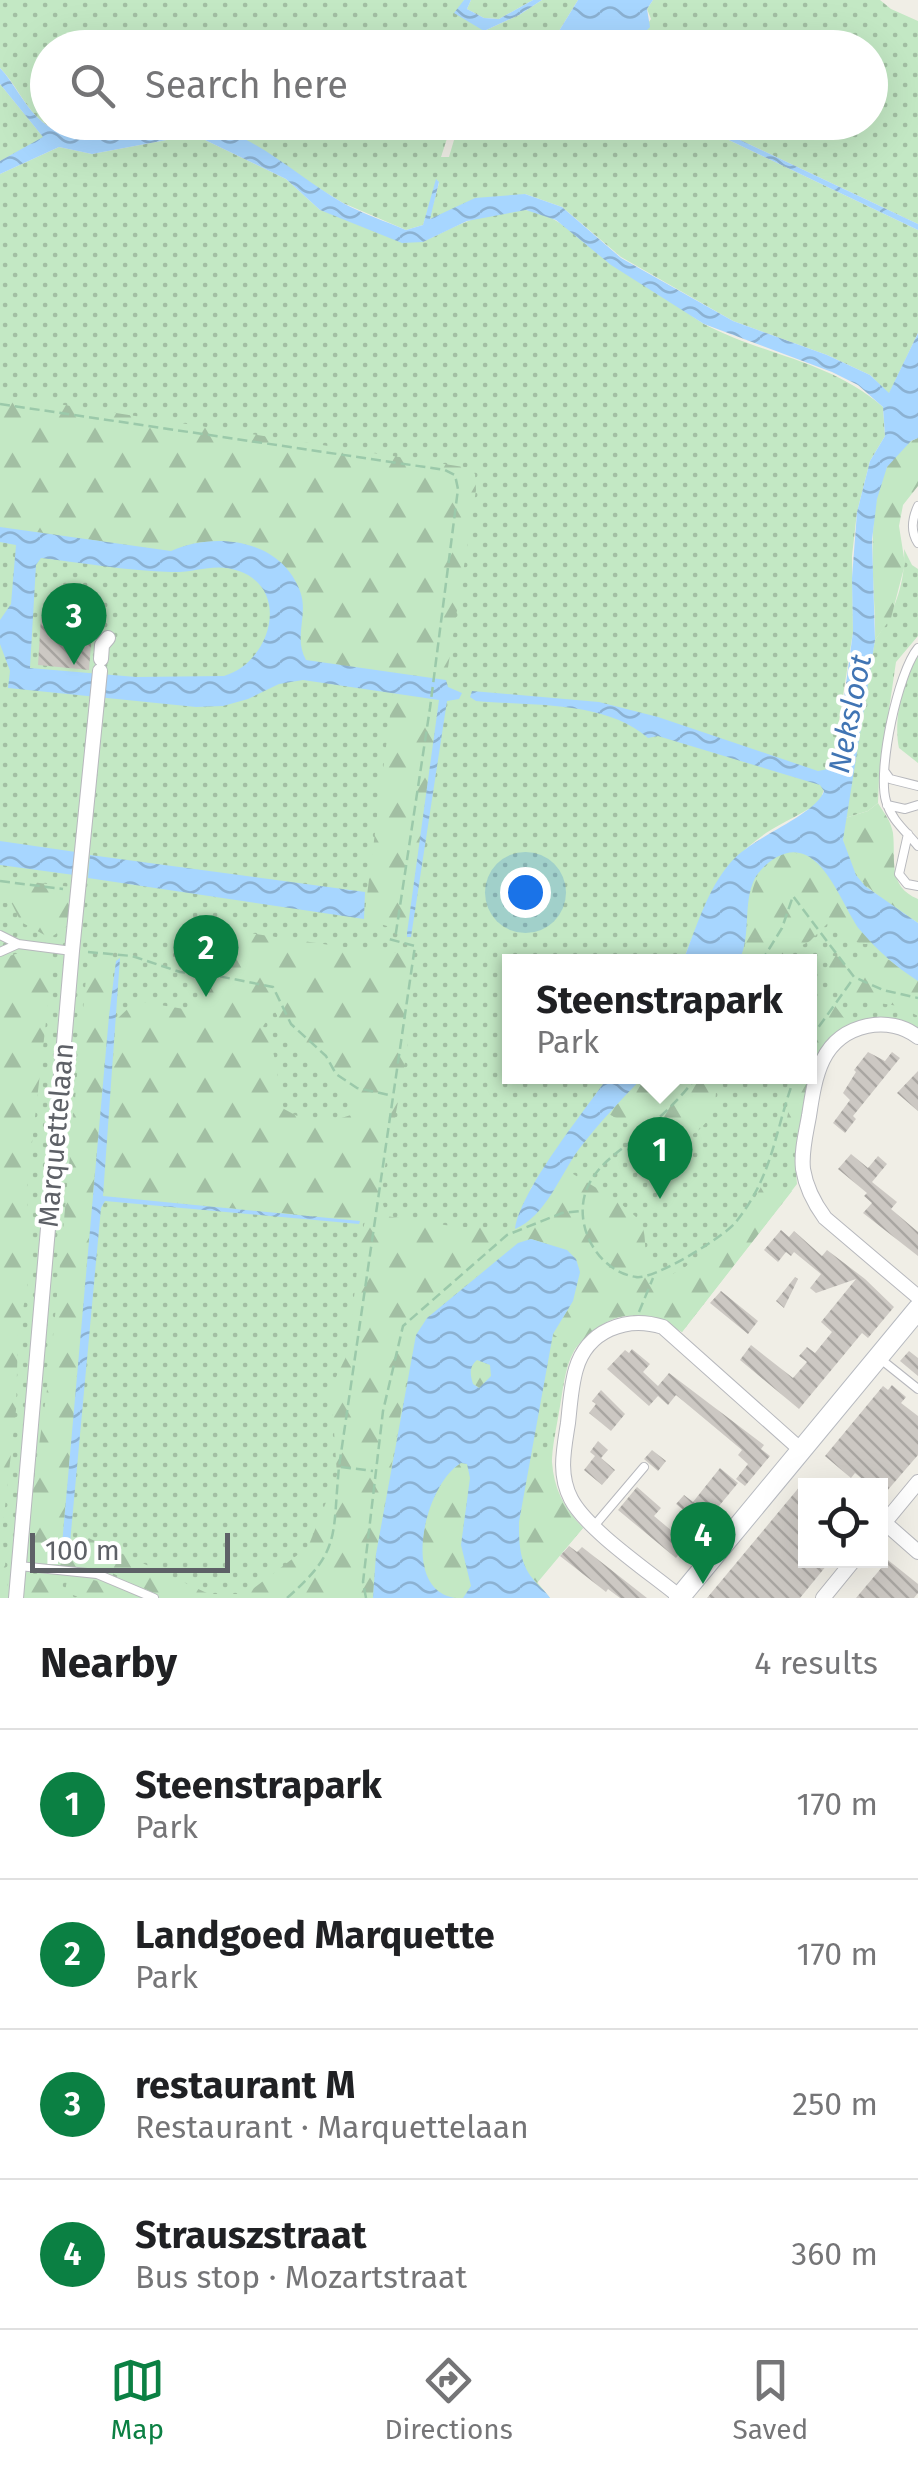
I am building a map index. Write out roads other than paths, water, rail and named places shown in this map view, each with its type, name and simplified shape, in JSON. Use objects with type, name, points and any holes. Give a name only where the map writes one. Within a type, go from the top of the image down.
[{"type":"main road","points":[[680,1598],[918,1309]]},
{"type":"street","name":"Marquettelaan","points":[[16,1598],[72,950],[102,645],[108,638]]},
{"type":"street","points":[[817,1069],[832,1046],[856,1029],[874,1024],[898,1027],[918,1037]]},
{"type":"street","points":[[814,1084],[803,1167],[813,1202],[825,1218],[918,1297]]},
{"type":"street","points":[[680,1598],[581,1515],[569,1496],[562,1468],[575,1371],[589,1343],[604,1332],[635,1322],[671,1332],[718,1379],[802,1450]]},
{"type":"street","points":[[888,1520],[918,1482]]},
{"type":"street","points":[[888,1530],[918,1552]]},
{"type":"street","points":[[824,1598],[848,1568]]},
{"type":"lane","points":[[918,506],[912,518],[918,542]]},
{"type":"lane","points":[[918,648],[906,663],[890,730],[885,772],[887,805],[894,822],[918,846]]},
{"type":"lane","points":[[885,772],[890,779],[918,786]]},
{"type":"lane","points":[[887,805],[905,809],[918,805]]},
{"type":"lane","points":[[908,834],[899,874],[907,884],[918,886]]},
{"type":"lane","points":[[0,935],[18,944],[72,950]]},
{"type":"lane","points":[[0,952],[18,944]]},
{"type":"lane","points":[[878,1357],[918,1389]]},
{"type":"lane","points":[[594,1526],[644,1467]]},
{"type":"lane","points":[[19,1566],[98,1574],[154,1598]]},
{"type":"water","points":[[464,0],[471,0],[467,9],[484,18],[499,19],[533,0],[542,0],[486,30],[454,13]]},
{"type":"water","points":[[578,0],[653,0],[647,9],[647,30],[560,30]]},
{"type":"water","points":[[0,68],[30,108],[30,121],[0,84]]},
{"type":"water","points":[[38,140],[167,140],[92,154],[59,147],[0,174],[0,161]]},
{"type":"water","name":"Neksloot","points":[[205,140],[247,140],[343,203],[406,230],[423,225],[436,179],[439,182],[430,219],[475,198],[525,194],[562,207],[621,258],[733,321],[870,375],[889,393],[918,333],[918,438],[887,467],[877,499],[872,540],[875,640],[843,840],[856,875],[865,886],[918,923],[918,981],[887,958],[860,930],[817,863],[792,852],[764,866],[755,878],[742,954],[686,954],[715,884],[731,862],[809,809],[824,791],[820,785],[658,736],[648,738],[611,717],[589,711],[476,701],[470,697],[472,691],[599,702],[658,717],[818,771],[828,769],[841,721],[853,632],[857,512],[870,461],[885,436],[883,407],[858,385],[832,372],[704,324],[611,265],[556,220],[526,210],[467,221],[423,242],[402,243],[320,210],[286,179]]},
{"type":"water","points":[[729,140],[740,140],[918,224],[918,230]]},
{"type":"water","points":[[0,527],[171,551],[207,542],[245,544],[278,560],[300,591],[301,643],[306,660],[446,680],[448,687],[462,693],[459,699],[447,701],[411,937],[407,933],[439,700],[303,680],[279,684],[223,706],[196,707],[8,688],[10,671],[0,644],[0,620],[11,604],[16,545],[0,542]],"holes":[[[41,558],[155,571],[239,571],[255,580],[265,594],[270,609],[269,626],[253,657],[224,676],[136,677],[30,668],[36,565]]]},
{"type":"water","points":[[0,841],[76,852],[74,875],[0,865]]},
{"type":"water","points":[[90,855],[365,892],[364,919],[88,878]]},
{"type":"water","points":[[120,958],[103,1196],[360,1221],[359,1224],[105,1201],[101,1208],[69,1556],[61,1556],[109,1016],[116,961]]},
{"type":"water","points":[[603,1084],[636,1084],[579,1149],[544,1205],[515,1229],[529,1193]]},
{"type":"water","points":[[531,1239],[567,1250],[576,1259],[580,1272],[573,1301],[553,1334],[519,1522],[522,1559],[550,1598],[463,1598],[471,1586],[461,1545],[470,1478],[467,1464],[461,1463],[448,1474],[437,1492],[423,1535],[427,1576],[438,1590],[455,1598],[373,1598],[376,1554],[416,1335],[427,1318],[518,1243]],"holes":[[[477,1360],[490,1365],[491,1376],[479,1388],[473,1384],[473,1365]]]},
{"type":"place","name":"restaurant M","points":[[74,665]]},
{"type":"place","name":"Landgoed Marquette","points":[[206,997]]},
{"type":"place","name":"Steenstrapark","points":[[660,1199]]},
{"type":"place","name":"Strauszstraat","points":[[703,1584]]}]
